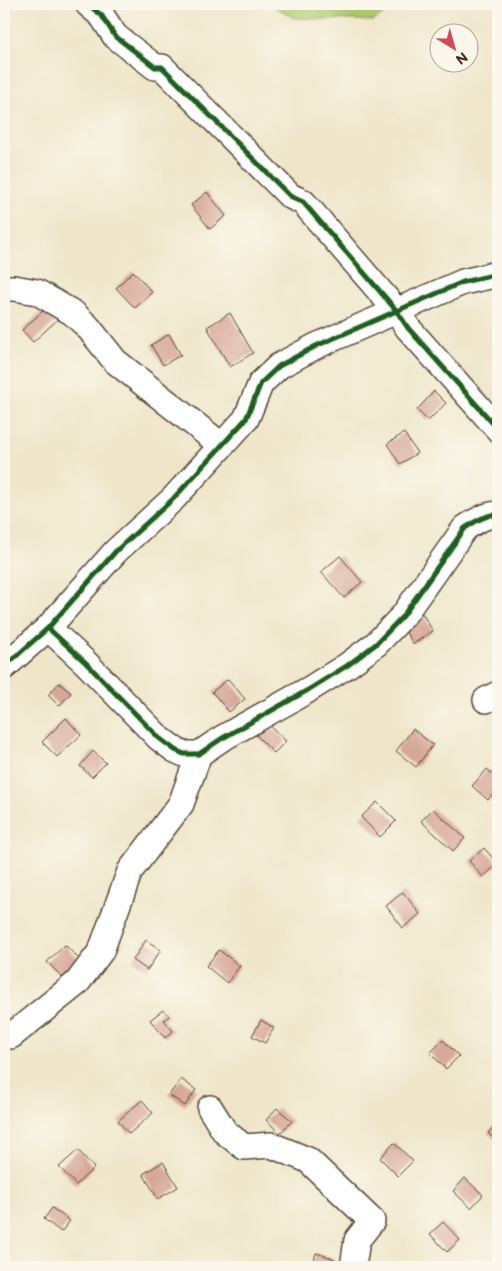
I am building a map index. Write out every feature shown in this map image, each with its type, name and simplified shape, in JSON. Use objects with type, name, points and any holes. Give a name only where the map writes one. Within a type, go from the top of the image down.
[{"type":"street","points":[[88,4],[102,16],[115,36],[154,66],[162,67],[290,196],[303,202],[396,310],[408,328],[498,429]]},
{"type":"street","points":[[4,667],[48,628],[116,550],[173,499],[246,419],[261,383],[279,366],[316,346],[396,310],[463,282],[498,274]]},
{"type":"street","points":[[4,288],[37,292],[73,313],[88,327],[115,361],[221,445]]},
{"type":"street","points":[[48,628],[85,662],[159,738],[184,754],[199,754],[221,739],[316,685],[348,665],[376,644],[403,616],[465,528],[479,518],[498,514]]},
{"type":"street","points":[[4,1035],[11,1036],[77,984],[101,951],[130,871],[181,804],[199,754]]},
{"type":"street","points":[[210,1108],[225,1132],[244,1147],[271,1145],[308,1160],[340,1188],[372,1221],[357,1240],[353,1267]]},
{"type":"green space","points":[[270,4],[397,4],[374,21],[294,18]]},
{"type":"building","points":[[207,192],[226,216],[210,229],[191,205]]},
{"type":"building","points":[[133,271],[152,292],[135,308],[116,288]]},
{"type":"building","points":[[47,307],[58,319],[33,342],[22,330]]},
{"type":"building","points":[[230,313],[253,353],[230,367],[207,327]]},
{"type":"building","points":[[169,334],[181,355],[163,365],[151,345]]},
{"type":"building","points":[[434,391],[446,403],[428,421],[417,410]]},
{"type":"building","points":[[404,433],[417,453],[400,464],[387,444]]},
{"type":"building","points":[[340,556],[362,582],[344,598],[321,572]]},
{"type":"building","points":[[420,610],[433,631],[413,644],[401,624]]},
{"type":"building","points":[[228,679],[245,699],[229,712],[212,692]]},
{"type":"building","points":[[59,683],[71,693],[59,706],[48,695]]},
{"type":"building","points":[[66,718],[81,735],[57,757],[42,742]]},
{"type":"building","points":[[264,720],[286,741],[274,753],[253,732]]},
{"type":"building","points":[[413,729],[433,745],[416,767],[396,751]]},
{"type":"building","points":[[93,751],[106,763],[92,777],[80,766]]},
{"type":"building","points":[[487,769],[498,779],[498,788],[488,800],[472,786]]},
{"type":"building","points":[[377,802],[396,821],[380,837],[361,817]]},
{"type":"building","points":[[433,809],[465,838],[453,851],[421,821]]},
{"type":"building","points":[[484,848],[498,864],[483,877],[469,861]]},
{"type":"building","points":[[403,892],[420,914],[403,928],[386,906]]},
{"type":"building","points":[[146,940],[161,950],[147,970],[133,960]]},
{"type":"building","points":[[65,945],[84,964],[66,981],[47,962]]},
{"type":"building","points":[[219,950],[240,966],[227,983],[206,966]]},
{"type":"building","points":[[163,1010],[169,1016],[164,1020],[173,1031],[165,1038],[150,1020]]},
{"type":"building","points":[[261,1020],[274,1028],[265,1043],[252,1036]]},
{"type":"building","points":[[443,1040],[459,1056],[446,1069],[430,1053]]},
{"type":"building","points":[[181,1079],[196,1090],[185,1106],[169,1095]]},
{"type":"building","points":[[142,1100],[153,1113],[129,1134],[118,1121]]},
{"type":"building","points":[[277,1108],[292,1121],[280,1133],[266,1120]]},
{"type":"building","points":[[498,1121],[498,1142],[488,1133]]},
{"type":"building","points":[[394,1143],[413,1161],[398,1176],[380,1158]]},
{"type":"building","points":[[78,1150],[94,1168],[76,1185],[59,1167]]},
{"type":"building","points":[[163,1162],[178,1187],[158,1199],[143,1174]]},
{"type":"building","points":[[465,1178],[483,1195],[471,1208],[453,1191]]},
{"type":"building","points":[[52,1208],[70,1221],[61,1232],[44,1219]]},
{"type":"building","points":[[443,1222],[460,1240],[447,1252],[430,1234]]},
{"type":"building","points":[[316,1253],[335,1259],[332,1267],[312,1267]]},
{"type":"cycle path","points":[[88,4],[102,16],[115,36],[155,67],[162,67],[290,196],[303,202],[396,310],[408,328],[498,429]]},
{"type":"cycle path","points":[[4,667],[48,628],[116,551],[173,499],[246,419],[261,383],[279,366],[316,346],[463,282],[498,274]]},
{"type":"cycle path","points":[[48,628],[85,662],[159,738],[184,754],[199,754],[221,739],[308,690],[348,665],[376,644],[403,616],[465,528],[485,517],[498,514]]}]
